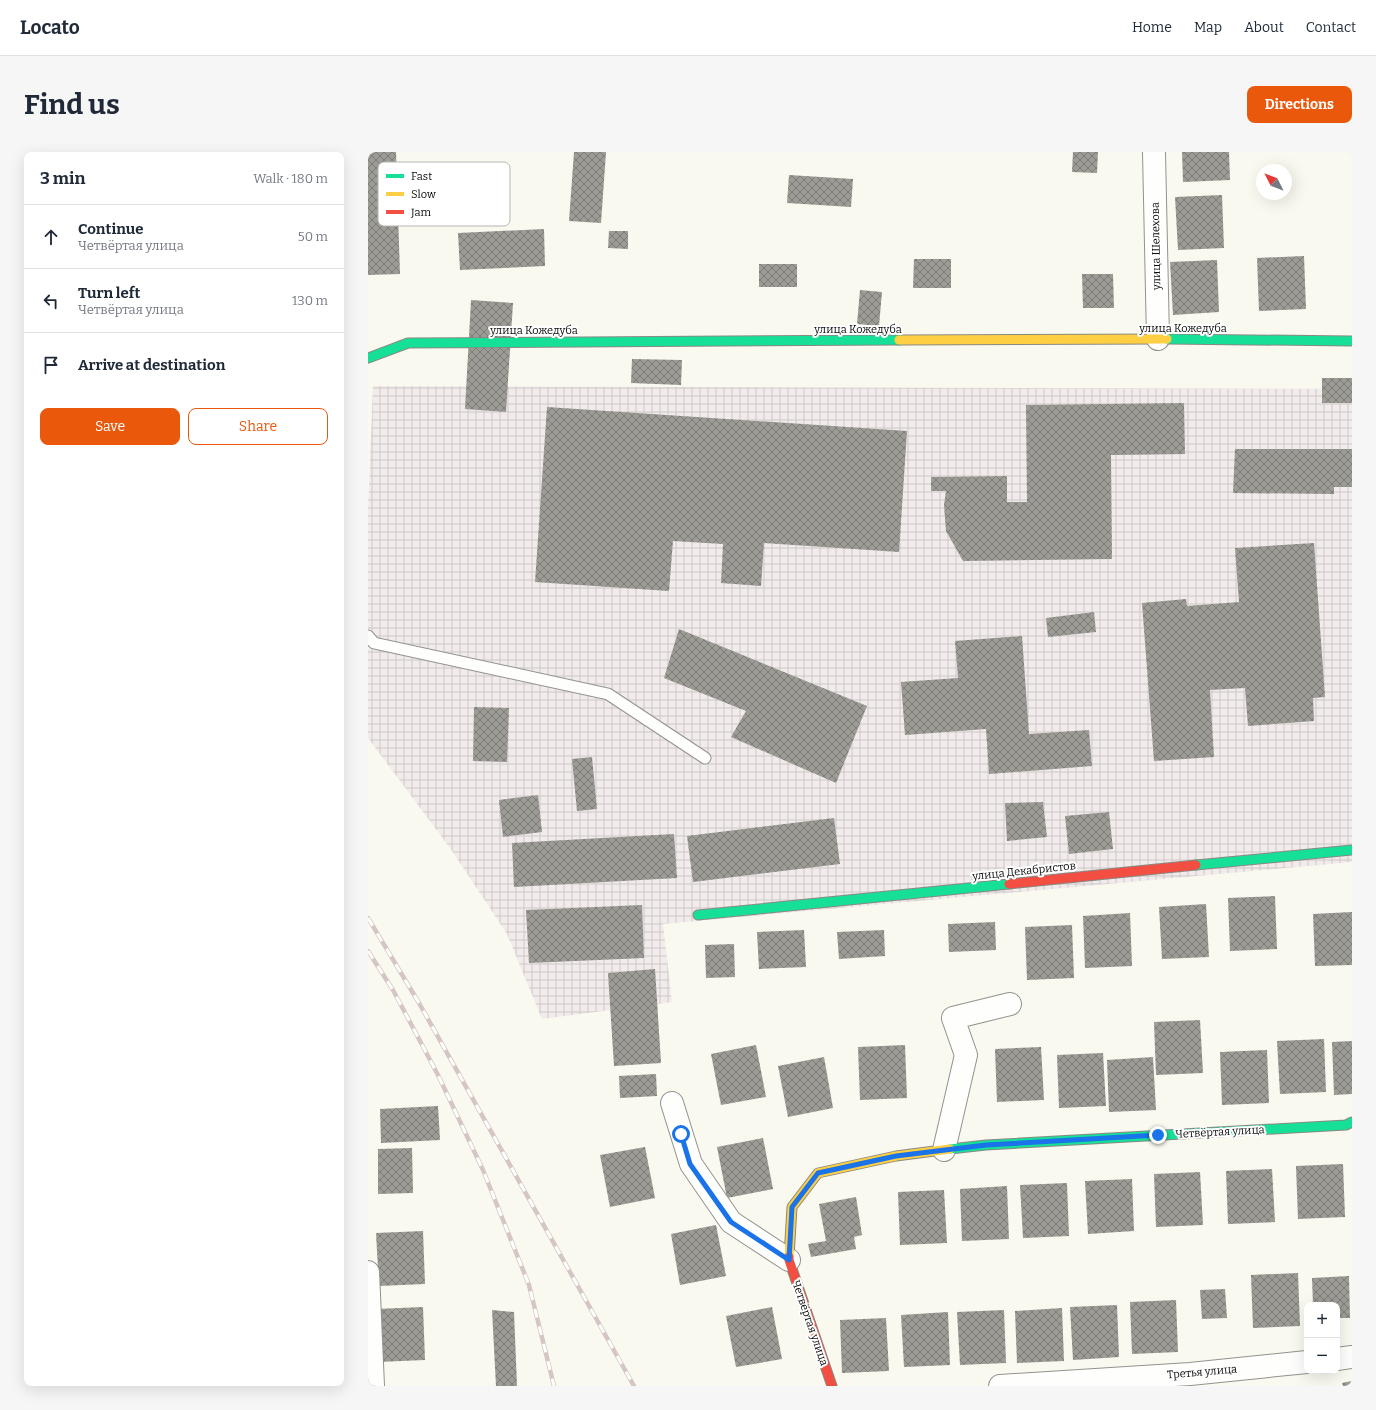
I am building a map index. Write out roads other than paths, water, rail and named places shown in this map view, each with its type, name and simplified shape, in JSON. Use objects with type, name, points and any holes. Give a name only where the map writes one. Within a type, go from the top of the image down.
[{"type":"street","name":"улица Шелехова","points":[[1154,152],[1158,340]]},
{"type":"street","name":"улица Кожедуба","points":[[368,358],[408,343],[1158,340],[1352,341]]},
{"type":"street","name":"улица Декабристов","points":[[698,915],[1352,850]]},
{"type":"street","points":[[944,1150],[966,1055],[953,1018],[1010,1004]]},
{"type":"street","points":[[672,1103],[690,1164],[731,1222],[789,1260]]},
{"type":"street","name":"Четвёртая улица","points":[[832,1386],[789,1260],[792,1207],[818,1173],[896,1156],[986,1145],[1346,1125],[1352,1122]]},
{"type":"street","points":[[368,1272],[373,1386]]},
{"type":"street","points":[[1340,1359],[1352,1357]]},
{"type":"street","name":"Третья улица","points":[[1000,1386],[1190,1374],[1304,1362]]},
{"type":"lane","points":[[368,636],[374,643],[608,694],[705,758]]},
{"type":"railway","points":[[368,918],[419,1003],[634,1386]]},
{"type":"railway","points":[[368,951],[393,990],[438,1075],[483,1170],[529,1285],[554,1386]]}]
